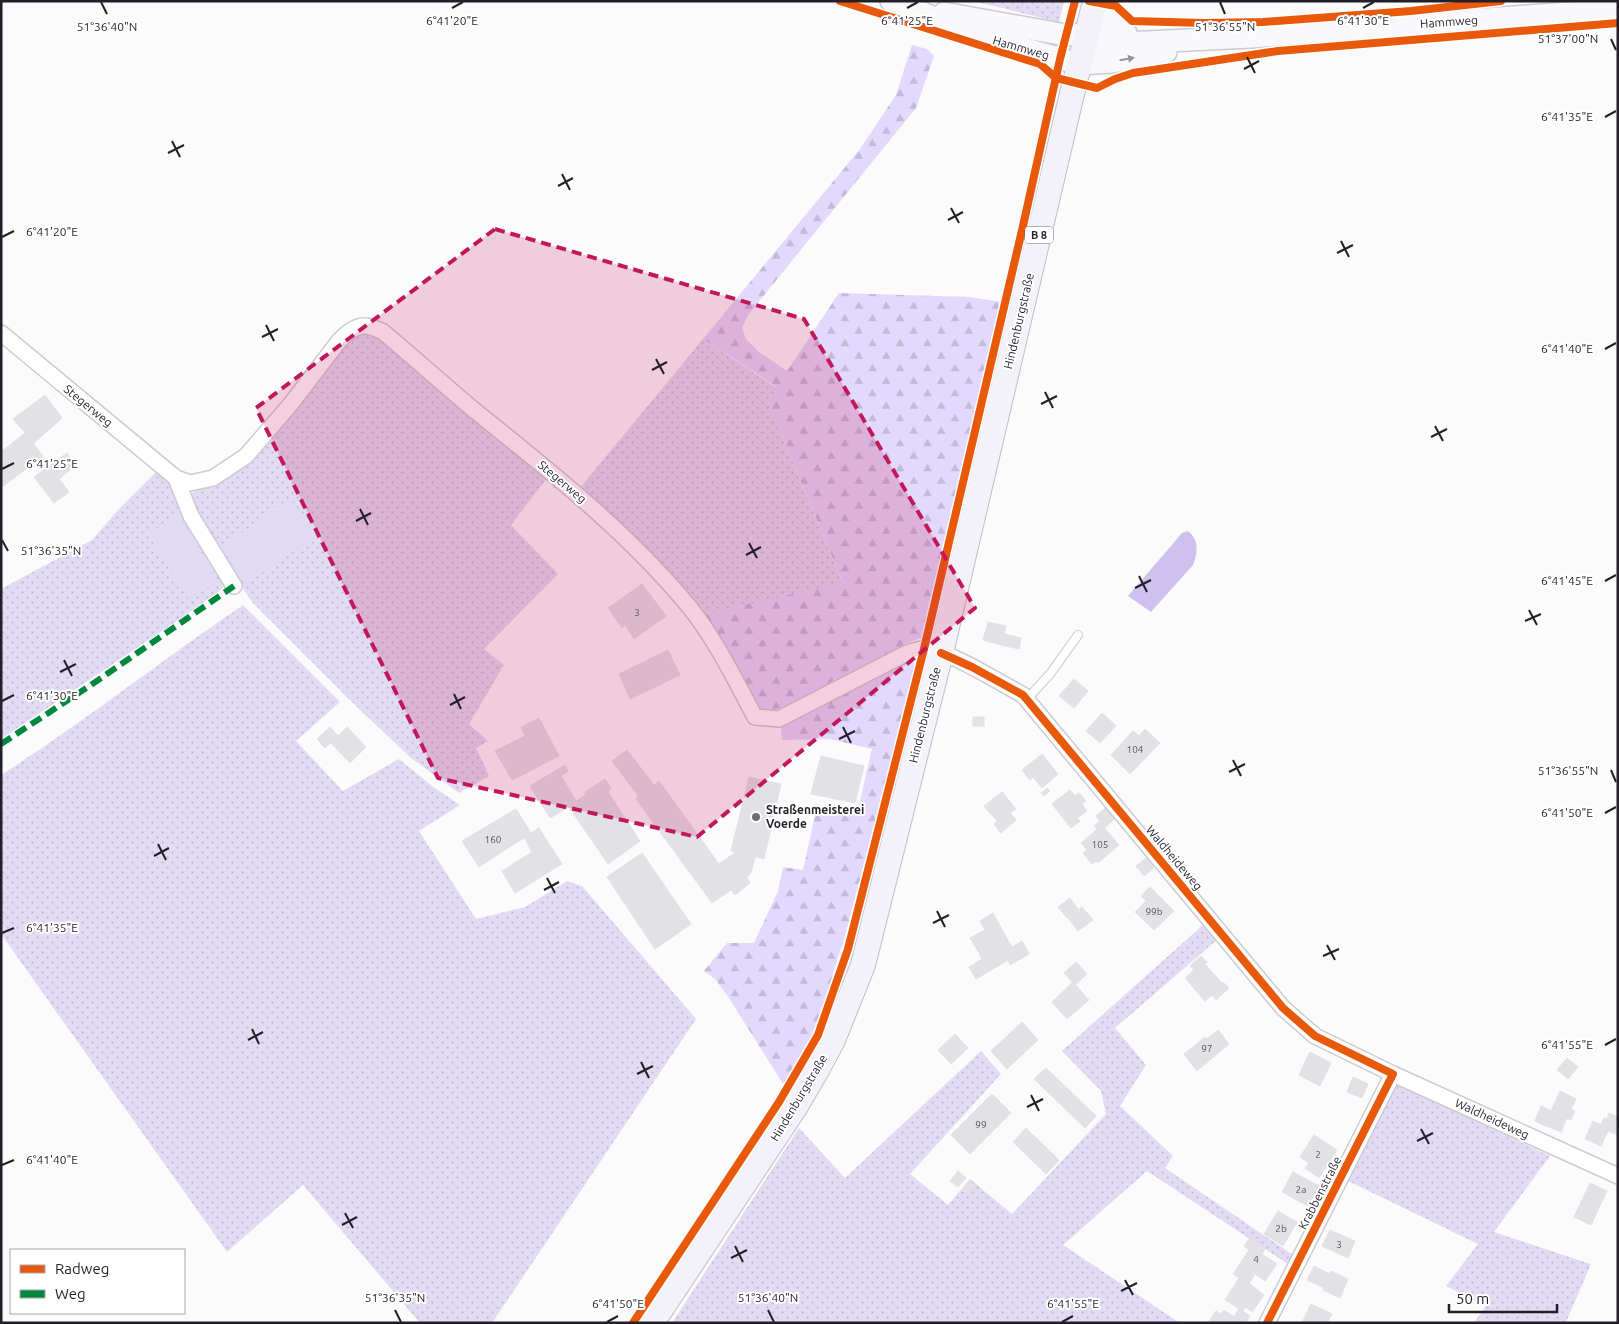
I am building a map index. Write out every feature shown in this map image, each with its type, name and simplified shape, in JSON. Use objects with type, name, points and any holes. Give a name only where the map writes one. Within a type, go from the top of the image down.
[{"type":"main road","points":[[1094,5],[1126,33]]},
{"type":"main road","name":"Hindenburgstraße","points":[[652,1323],[796,1106],[816,1072],[833,1040],[863,964],[941,653],[1094,5]]},
{"type":"main road","name":"Hammweg","points":[[905,6],[963,31],[1083,49],[1126,33],[1251,38]]},
{"type":"main road","name":"Hammweg","points":[[905,6],[1066,35],[1083,49],[1112,62],[1251,38],[1618,9]]},
{"type":"street","name":"Stegerweg","points":[[1,333],[176,478],[190,483],[213,478],[246,456],[290,405],[347,333],[358,327],[367,326],[382,331],[460,399],[569,487],[629,541],[691,610],[714,642],[755,717],[779,719],[904,654],[924,649],[941,653]]},
{"type":"street","name":"Stegerweg","points":[[176,478],[191,516],[234,586]]},
{"type":"street","name":"Waldheideweg","points":[[941,653],[1022,695],[1283,1008],[1315,1036],[1393,1074],[1618,1176]]},
{"type":"street","name":"Krabbenstraße","points":[[1267,1323],[1393,1074]]},
{"type":"lane","points":[[1026,700],[1050,674],[1078,635]]},
{"type":"highlighted area","points":[[495,229],[804,319],[975,608],[697,837],[438,778],[256,408]]},
{"type":"shaded area","points":[[973,1],[1064,1],[1059,22]]},
{"type":"shaded area","points":[[366,332],[378,336],[549,475],[511,525],[558,574],[484,649],[504,665],[469,724],[488,741],[476,748],[489,776],[459,793],[411,758],[253,603],[220,557],[192,506],[191,495],[196,489],[207,485],[355,333]]},
{"type":"shaded area","points":[[703,339],[777,388],[768,402],[843,584],[704,614],[580,488]]},
{"type":"shaded area","points":[[159,469],[174,484],[225,584],[222,589],[177,621],[1,739],[1,589],[92,540],[119,509]]},
{"type":"shaded area","points":[[289,499],[320,533],[245,584],[222,547]]},
{"type":"shaded area","points":[[178,515],[218,581],[189,600],[148,534]]},
{"type":"shaded area","points":[[1188,531],[1196,542],[1196,555],[1193,565],[1151,612],[1128,596],[1182,533]]},
{"type":"shaded area","points":[[243,605],[340,702],[296,741],[343,791],[399,759],[432,786],[460,805],[419,831],[476,919],[525,907],[567,881],[582,886],[696,1019],[492,1323],[420,1323],[303,1185],[227,1252],[1,934],[1,775],[62,734]]},
{"type":"shaded area","points":[[1204,924],[1218,939],[1115,1028],[1146,1065],[1120,1106],[1173,1156],[1165,1168],[1293,1255],[1288,1264],[1147,1171],[1063,1245],[1180,1323],[672,1323],[799,1128],[845,1178],[981,1051],[1001,1074],[910,1174],[948,1205],[970,1179],[1012,1214],[1106,1114],[1101,1091],[1062,1051]]},
{"type":"shaded area","points":[[1394,1083],[1550,1156],[1494,1232],[1591,1264],[1566,1322],[1568,1323],[1474,1323],[1486,1306],[1446,1286],[1478,1244],[1344,1179]]},
{"type":"green space","points":[[912,45],[927,49],[934,56],[916,108],[748,315],[742,328],[746,339],[759,352],[787,371],[839,293],[970,297],[1002,302],[921,638],[907,643],[783,707],[766,710],[755,706],[704,614],[843,583],[768,402],[777,387],[703,339],[860,149],[896,95]]},
{"type":"green space","points":[[911,660],[916,665],[846,932],[824,1003],[809,1042],[783,1084],[729,998],[715,979],[704,971],[727,943],[754,943],[778,891],[783,867],[803,870],[817,806],[857,814],[872,749],[829,739],[782,740],[781,727]]},
{"type":"building","points":[[45,395],[62,418],[34,443],[13,419]]},
{"type":"building","points":[[25,433],[43,456],[2,487],[1,452]]},
{"type":"building","points":[[67,453],[76,465],[59,479],[69,492],[54,503],[34,477]]},
{"type":"building","points":[[642,584],[666,616],[634,639],[625,625],[622,628],[608,608]]},
{"type":"building","points":[[988,622],[1006,626],[1001,645],[983,640]]},
{"type":"building","points":[[1004,634],[1021,638],[1019,649],[1001,645]]},
{"type":"building","points":[[668,650],[680,675],[630,699],[619,674]]},
{"type":"building","points":[[1074,679],[1088,691],[1074,708],[1059,696]]},
{"type":"building","points":[[1102,713],[1116,726],[1100,743],[1086,731]]},
{"type":"building","points":[[973,717],[984,717],[984,726],[973,726]]},
{"type":"building","points":[[539,718],[559,756],[512,780],[495,751],[525,736],[521,727]]},
{"type":"building","points":[[330,727],[338,736],[325,748],[317,739]]},
{"type":"building","points":[[347,727],[366,747],[350,763],[331,743]]},
{"type":"building","points":[[1145,729],[1160,743],[1130,774],[1111,755],[1133,731],[1139,736]]},
{"type":"building","points":[[627,750],[654,785],[639,797],[612,761]]},
{"type":"building","points":[[1042,754],[1058,774],[1042,788],[1033,777],[1030,780],[1022,770]]},
{"type":"building","points":[[821,756],[864,766],[855,803],[811,794]]},
{"type":"building","points":[[565,765],[568,771],[561,776],[577,802],[550,818],[530,786]]},
{"type":"building","name":"Straßenmeisterei Voerde","points":[[749,777],[781,784],[764,859],[731,851]]},
{"type":"building","points":[[605,779],[611,789],[608,792],[640,841],[608,864],[569,807],[586,794],[585,792]]},
{"type":"building","points":[[659,781],[719,864],[736,852],[755,857],[751,873],[747,877],[750,883],[735,895],[731,890],[712,903],[636,799]]},
{"type":"building","points":[[1047,788],[1050,791],[1044,796],[1041,793]]},
{"type":"building","points":[[1070,790],[1075,796],[1079,793],[1086,801],[1082,804],[1087,811],[1077,818],[1080,821],[1071,828],[1052,804]]},
{"type":"building","points":[[1002,792],[1016,809],[1010,813],[1016,820],[1001,833],[994,824],[997,821],[984,806]]},
{"type":"building","points":[[1105,808],[1115,819],[1104,828],[1102,825],[1097,829],[1094,826],[1100,821],[1096,816]]},
{"type":"building","points":[[516,809],[531,833],[479,867],[462,841]]},
{"type":"building","points":[[1102,825],[1119,845],[1098,863],[1096,861],[1092,864],[1083,853],[1087,850],[1081,843]]},
{"type":"building","points":[[539,828],[562,864],[515,893],[502,871],[532,852],[524,837]]},
{"type":"building","points":[[642,853],[691,924],[655,949],[607,877]]},
{"type":"building","points":[[1146,858],[1154,868],[1149,872],[1141,862]]},
{"type":"building","points":[[1141,862],[1149,872],[1144,876],[1136,866]]},
{"type":"building","points":[[1150,887],[1155,892],[1146,901],[1141,896]]},
{"type":"building","points":[[1155,892],[1174,911],[1154,930],[1135,912]]},
{"type":"building","points":[[1070,898],[1078,909],[1067,918],[1058,907]]},
{"type":"building","points":[[1082,907],[1093,920],[1078,931],[1068,918]]},
{"type":"building","points":[[993,913],[1006,937],[979,953],[970,938],[985,930],[980,921]]},
{"type":"building","points":[[1006,937],[1012,947],[1022,941],[1029,954],[1010,965],[1008,960],[976,979],[969,967],[982,959],[979,953]]},
{"type":"building","points":[[1201,956],[1207,962],[1205,964],[1229,988],[1216,1000],[1212,995],[1205,1001],[1185,978],[1194,970],[1190,966]]},
{"type":"building","points":[[1076,962],[1087,974],[1075,985],[1064,973]]},
{"type":"building","points":[[1073,982],[1089,1000],[1067,1019],[1052,1002]]},
{"type":"building","points":[[1022,1022],[1038,1040],[1007,1069],[991,1051]]},
{"type":"building","points":[[1218,1030],[1229,1044],[1197,1071],[1184,1054],[1205,1037],[1207,1039]]},
{"type":"building","points":[[955,1034],[968,1048],[951,1064],[938,1050]]},
{"type":"building","points":[[1310,1052],[1331,1063],[1320,1086],[1299,1075]]},
{"type":"building","points":[[1567,1058],[1578,1067],[1568,1079],[1557,1070]]},
{"type":"building","points":[[1046,1068],[1096,1116],[1085,1128],[1034,1079]]},
{"type":"building","points":[[1353,1077],[1368,1084],[1362,1098],[1347,1092]]},
{"type":"building","points":[[1560,1091],[1576,1099],[1571,1109],[1575,1111],[1571,1120],[1551,1111]]},
{"type":"building","points":[[992,1094],[1011,1113],[970,1154],[951,1135]]},
{"type":"building","points":[[1541,1106],[1551,1111],[1545,1126],[1535,1121]]},
{"type":"building","points":[[1551,1111],[1567,1118],[1561,1132],[1545,1125]]},
{"type":"building","points":[[1609,1113],[1617,1117],[1601,1146],[1585,1139],[1593,1121],[1601,1125],[1604,1118],[1607,1119]]},
{"type":"building","points":[[1618,1117],[1618,1135],[1610,1132]]},
{"type":"building","points":[[1026,1128],[1059,1160],[1046,1174],[1013,1142]]},
{"type":"building","points":[[1314,1135],[1337,1150],[1319,1178],[1305,1168],[1309,1163],[1300,1157]]},
{"type":"building","points":[[958,1171],[966,1178],[958,1187],[950,1181]]},
{"type":"building","points":[[1293,1172],[1319,1186],[1308,1206],[1282,1192]]},
{"type":"building","points":[[969,1181],[975,1186],[968,1195],[962,1189]]},
{"type":"building","points":[[1590,1183],[1607,1191],[1591,1225],[1574,1217]]},
{"type":"building","points":[[1278,1211],[1297,1222],[1283,1246],[1264,1234]]},
{"type":"building","points":[[1330,1230],[1355,1241],[1348,1258],[1322,1246]]},
{"type":"building","points":[[1250,1238],[1265,1249],[1262,1254],[1277,1264],[1265,1281],[1255,1274],[1252,1279],[1237,1268],[1249,1250],[1244,1246]]},
{"type":"building","points":[[1314,1266],[1330,1274],[1324,1288],[1307,1280]]},
{"type":"building","points":[[1237,1268],[1252,1279],[1249,1283],[1264,1295],[1252,1312],[1246,1307],[1243,1311],[1225,1300],[1239,1278],[1233,1274]]},
{"type":"building","points":[[1331,1271],[1348,1279],[1340,1298],[1323,1290]]},
{"type":"building","points":[[1311,1304],[1332,1314],[1327,1323],[1302,1323]]},
{"type":"building","points":[[1239,1309],[1250,1316],[1246,1322],[1235,1315]]},
{"type":"building","points":[[1224,1310],[1234,1317],[1235,1315],[1244,1320],[1243,1323],[1208,1323],[1216,1311],[1221,1314]]},
{"type":"marked path","points":[[1,744],[91,685],[234,586]]},
{"type":"cycle path","points":[[840,1],[1040,64],[1056,78],[1097,88],[1133,73],[1278,51],[1618,23]]},
{"type":"cycle path","points":[[633,1323],[779,1102],[818,1035],[848,949],[924,649],[1075,1]]},
{"type":"cycle path","points":[[1089,1],[1116,6],[1132,21],[1204,23],[1263,22],[1411,11],[1501,1]]},
{"type":"cycle path","points":[[941,653],[972,667],[1023,695],[1283,1008],[1315,1036],[1393,1074],[1267,1323]]},
{"type":"place","name":"Straßenmeisterei Voerde","points":[[756,817]]}]
